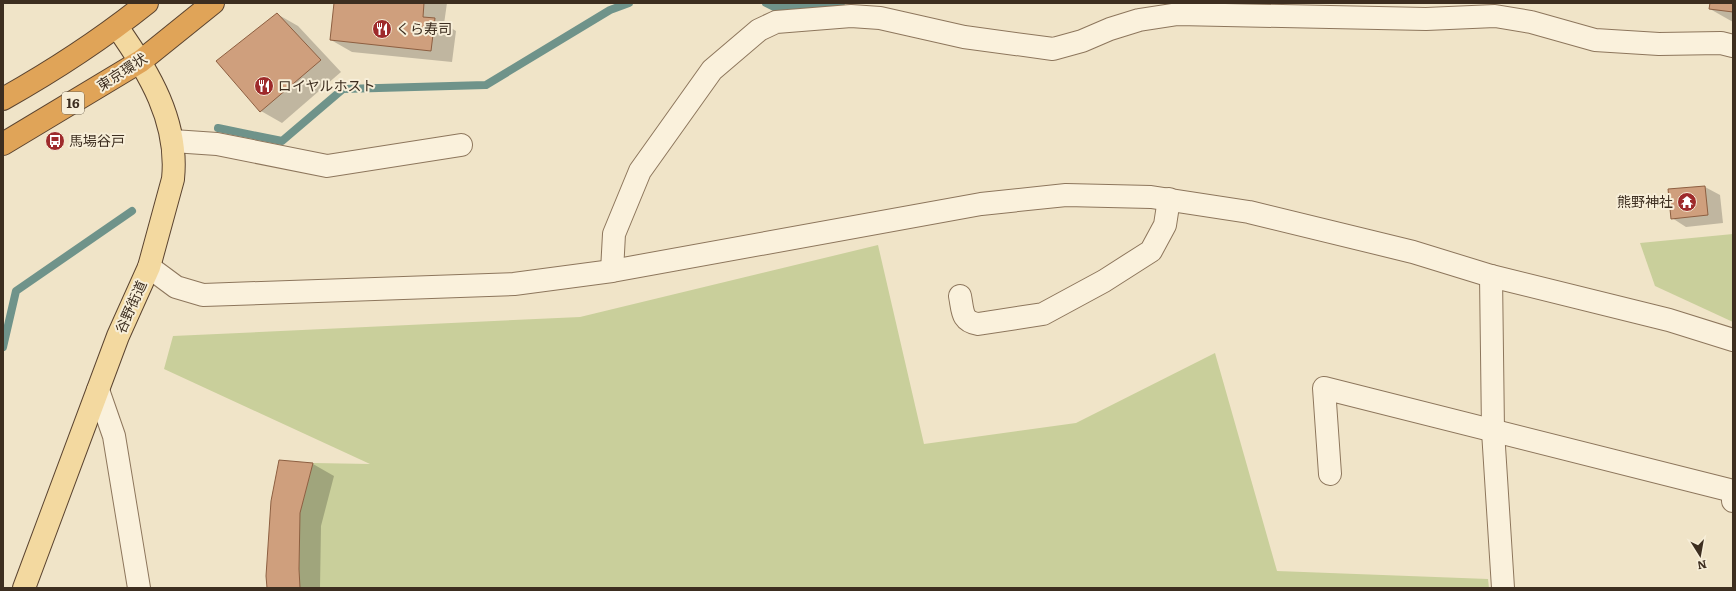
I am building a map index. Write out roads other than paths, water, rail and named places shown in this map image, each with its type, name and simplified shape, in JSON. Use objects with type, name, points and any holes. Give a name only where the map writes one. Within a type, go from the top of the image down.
[{"type":"highway","points":[[3,100],[117,27],[148,3]]},
{"type":"highway","name":"東京環状","points":[[3,144],[141,61],[213,3]]},
{"type":"main road","name":"谷野街道","points":[[24,588],[118,336],[149,268],[173,179],[173,141],[162,103],[141,61],[117,27]]},
{"type":"street","points":[[612,271],[614,234],[640,171],[712,70],[759,30],[776,22],[852,10],[880,18],[964,37],[1053,49],[1082,41],[1110,29],[1138,20],[1178,14],[1291,9],[1426,19],[1495,16],[1531,22],[1595,40],[1659,44],[1720,43],[1733,46]]},
{"type":"street","points":[[173,141],[217,144],[326,166],[462,145]]},
{"type":"street","points":[[149,268],[176,287],[203,295],[469,287],[514,284],[612,271],[981,204],[1066,195],[1151,196],[1249,212],[1413,252],[1491,276],[1669,320],[1733,340]]},
{"type":"street","points":[[960,296],[963,313],[966,320],[971,323],[978,324],[1043,314],[1104,281],[1151,251],[1165,225],[1169,199]]},
{"type":"street","points":[[1491,276],[1493,431],[1503,588]]},
{"type":"street","points":[[1330,474],[1324,388],[1733,491],[1733,501]]},
{"type":"street","points":[[98,390],[114,436],[139,588]]},
{"type":"waterway","points":[[218,128],[282,141],[343,89],[486,85],[610,10],[629,3]]},
{"type":"waterway","points":[[766,3],[776,8],[841,6]]},
{"type":"waterway","points":[[3,347],[16,291],[132,211]]},
{"type":"place","name":"くら寿司","points":[[382,29]]},
{"type":"place","name":"ロイヤルホスト","points":[[264,86]]},
{"type":"place","name":"馬場谷戸","points":[[55,141]]},
{"type":"place","name":"熊野神社","points":[[1687,202]]}]
